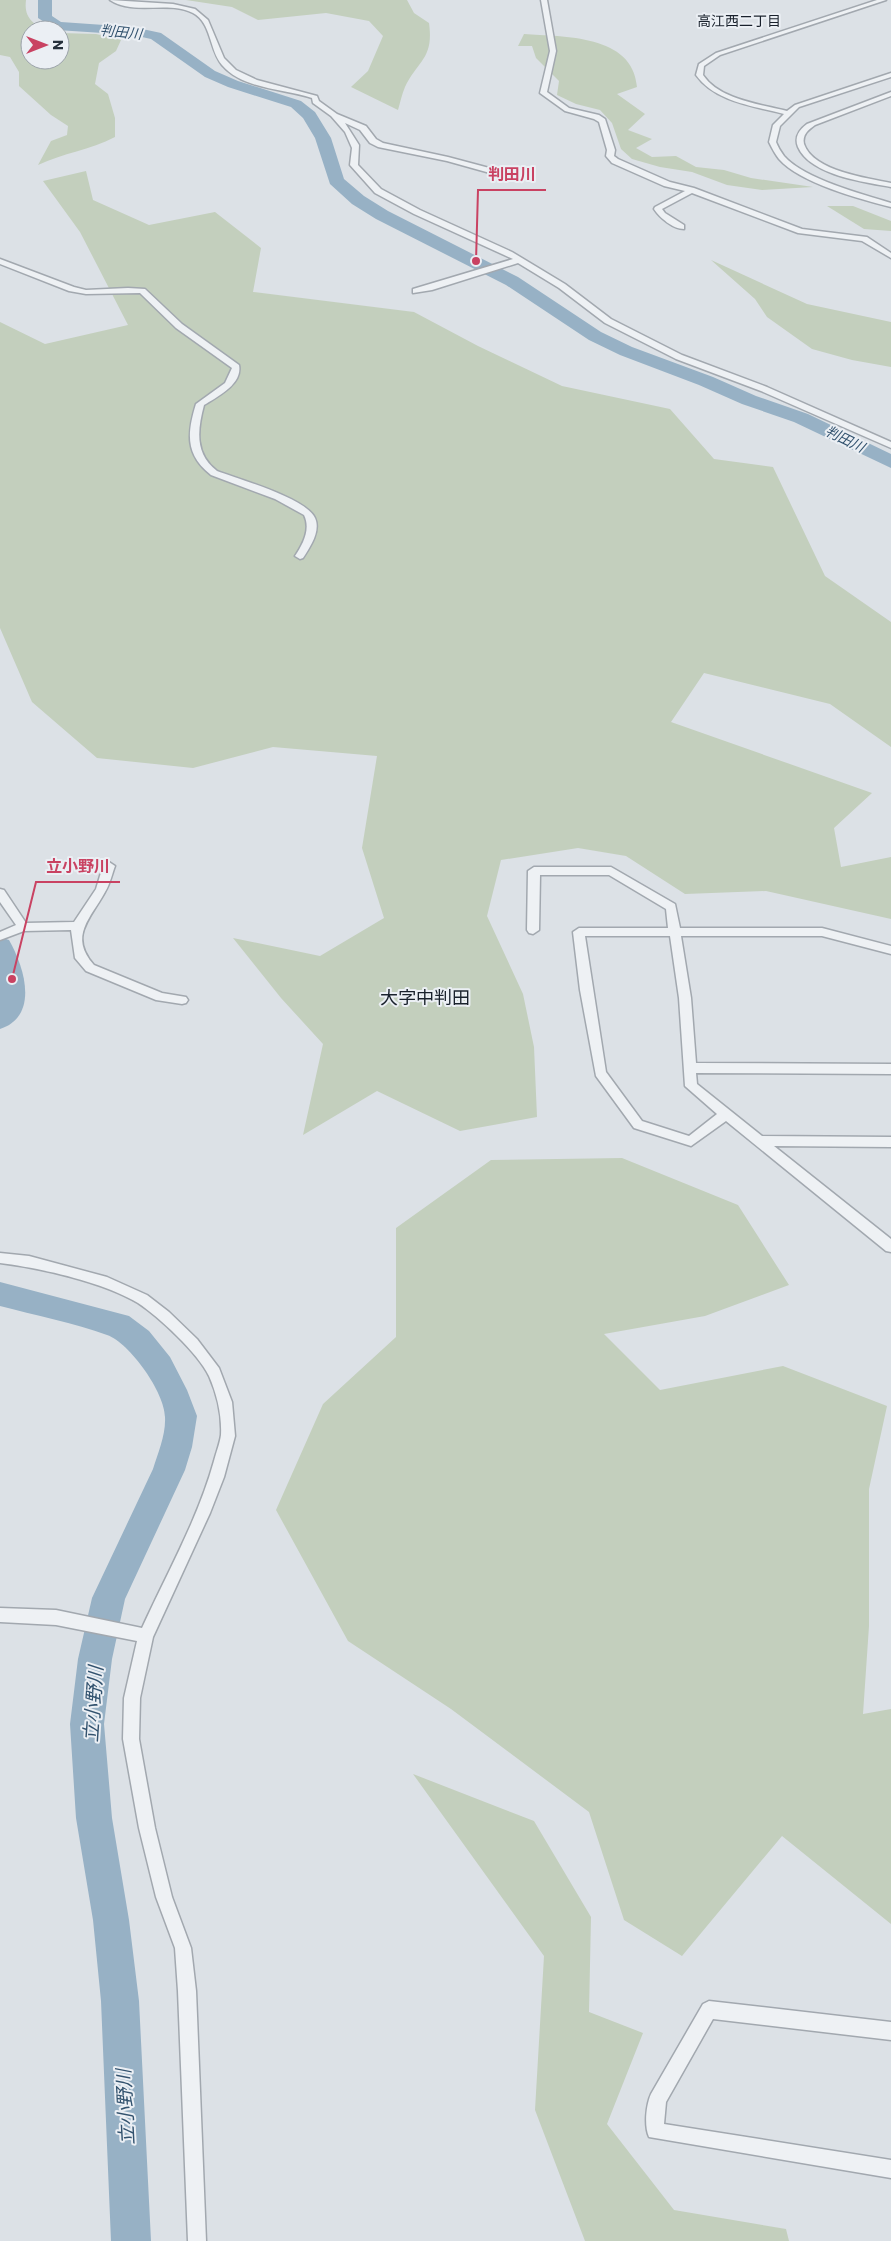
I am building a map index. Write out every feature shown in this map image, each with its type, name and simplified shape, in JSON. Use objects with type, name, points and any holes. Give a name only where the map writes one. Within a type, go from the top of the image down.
[{"type":"street","points":[[113,0],[123,3],[194,10],[206,20],[219,56],[225,65],[238,75],[315,97],[315,102],[329,109],[337,116],[362,128],[373,141],[381,145],[448,159],[490,171]]},
{"type":"street","points":[[544,0],[544,13],[549,26],[554,52],[552,66],[542,86],[543,93],[567,110],[596,117],[602,121],[611,150],[610,156],[615,161],[667,184],[691,190],[801,231],[864,239],[891,256]]},
{"type":"street","points":[[787,113],[706,86],[699,75],[701,65],[718,54],[883,0]]},
{"type":"street","points":[[891,75],[864,87],[797,106],[787,113],[773,129],[772,137],[773,147],[799,173],[830,186],[891,205]]},
{"type":"street","points":[[891,94],[879,95],[806,127],[800,138],[800,145],[811,159],[831,170],[891,185]]},
{"type":"street","points":[[337,116],[355,145],[354,165],[378,191],[417,212],[519,260],[562,286],[608,321],[640,338],[679,357],[764,389],[891,445]]},
{"type":"street","points":[[681,227],[662,215],[658,209],[663,204],[678,199],[691,190]]},
{"type":"street","points":[[416,290],[429,288],[519,260]]},
{"type":"street","points":[[0,261],[72,289],[86,292],[142,291],[179,326],[236,367],[235,375],[230,384],[200,404],[193,444],[204,466],[209,470],[288,502],[307,512],[312,523],[306,546],[300,556]]},
{"type":"street","points":[[109,866],[100,890],[77,926],[77,940],[81,958],[90,968],[135,985],[160,997],[182,1000]]},
{"type":"street","points":[[533,930],[534,871],[611,871],[671,907],[685,998],[691,1086],[891,1247]]},
{"type":"street","points":[[0,893],[23,927]]},
{"type":"street","points":[[0,936],[23,927],[77,926]]},
{"type":"street","points":[[726,1114],[691,1141],[638,1125],[600,1073],[586,990],[579,932],[822,932],[891,950]]},
{"type":"street","points":[[690,1068],[891,1069]]},
{"type":"street","points":[[761,1141],[891,1142]]},
{"type":"street","points":[[0,1258],[29,1261],[107,1283],[142,1299],[164,1316],[192,1344],[214,1372],[225,1402],[228,1436],[217,1477],[203,1513],[146,1636],[132,1698],[131,1740],[147,1828],[164,1897],[183,1948],[187,1991],[189,2091],[197,2241]]},
{"type":"street","points":[[0,1615],[22,1614],[68,1619],[146,1636]]},
{"type":"street","points":[[891,2031],[709,2010],[657,2100],[654,2131],[891,2169]]},
{"type":"green space","points":[[0,0],[26,0],[27,14],[31,20],[20,20],[20,70],[70,70],[70,33],[96,34],[121,40],[116,51],[99,63],[95,84],[108,94],[115,118],[115,137],[38,165],[51,141],[67,135],[68,126],[51,115],[19,86],[19,72],[10,57],[0,55]]},
{"type":"green space","points":[[186,0],[407,0],[414,13],[429,23],[429,44],[424,58],[405,87],[398,110],[351,87],[368,71],[383,36],[369,21],[326,13],[258,20],[232,7]]},
{"type":"green space","points":[[524,34],[576,38],[594,42],[610,48],[623,57],[633,70],[637,87],[617,94],[645,114],[628,130],[652,139],[636,148],[652,157],[676,156],[696,167],[724,170],[751,178],[813,187],[762,190],[727,185],[692,172],[660,167],[632,159],[621,149],[612,123],[600,110],[576,104],[557,95],[559,81],[536,58],[532,46],[518,46]]},
{"type":"green space","points":[[86,171],[93,200],[149,225],[215,212],[261,248],[253,292],[414,312],[478,346],[562,386],[670,409],[714,459],[773,467],[825,576],[891,622],[891,747],[830,704],[704,673],[671,722],[872,793],[834,828],[841,867],[891,857],[891,919],[766,891],[685,894],[626,856],[578,848],[501,860],[487,916],[523,994],[534,1047],[537,1117],[460,1131],[377,1091],[303,1135],[323,1044],[281,998],[233,938],[320,956],[384,918],[362,848],[377,756],[273,747],[193,768],[97,758],[32,702],[0,628],[0,322],[45,344],[128,325],[80,232],[43,181]]},
{"type":"green space","points":[[827,206],[853,206],[891,221],[891,231],[864,229]]},
{"type":"green space","points":[[711,260],[807,304],[891,322],[891,367],[852,360],[812,349],[767,317],[755,299]]},
{"type":"green space","points":[[622,1158],[738,1205],[789,1285],[705,1316],[604,1334],[660,1390],[783,1366],[887,1406],[869,1489],[869,1626],[863,1714],[891,1709],[891,1924],[782,1836],[682,1956],[624,1920],[589,1812],[451,1709],[348,1641],[276,1510],[323,1404],[396,1337],[396,1228],[491,1160]]},
{"type":"green space","points":[[413,1774],[534,1821],[591,1917],[589,2012],[643,2033],[607,2124],[674,2210],[786,2229],[789,2241],[585,2241],[535,2110],[544,1956]]},
{"type":"waterway","name":"判田川","points":[[45,0],[45,18],[58,26],[133,31],[156,36],[210,74],[233,84],[296,104],[309,115],[323,138],[336,181],[358,200],[382,215],[512,281],[595,336],[626,351],[706,381],[749,400],[801,418],[891,462]]},
{"type":"waterway","name":"立小野川","points":[[0,946],[13,984],[12,1003],[8,1012],[0,1019]]},
{"type":"waterway","name":"立小野川","points":[[0,1294],[118,1325],[138,1340],[159,1366],[172,1390],[181,1416],[176,1447],[169,1470],[109,1598],[95,1659],[87,1724],[94,1818],[111,1920],[120,2001],[131,2241]]},
{"type":"place","name":"判田川","points":[[476,261]]},
{"type":"place","name":"立小野川","points":[[12,979]]},
{"type":"district","name":"高江西二丁目","points":[[739,21]]},
{"type":"district","name":"大字中判田","points":[[425,998]]}]
